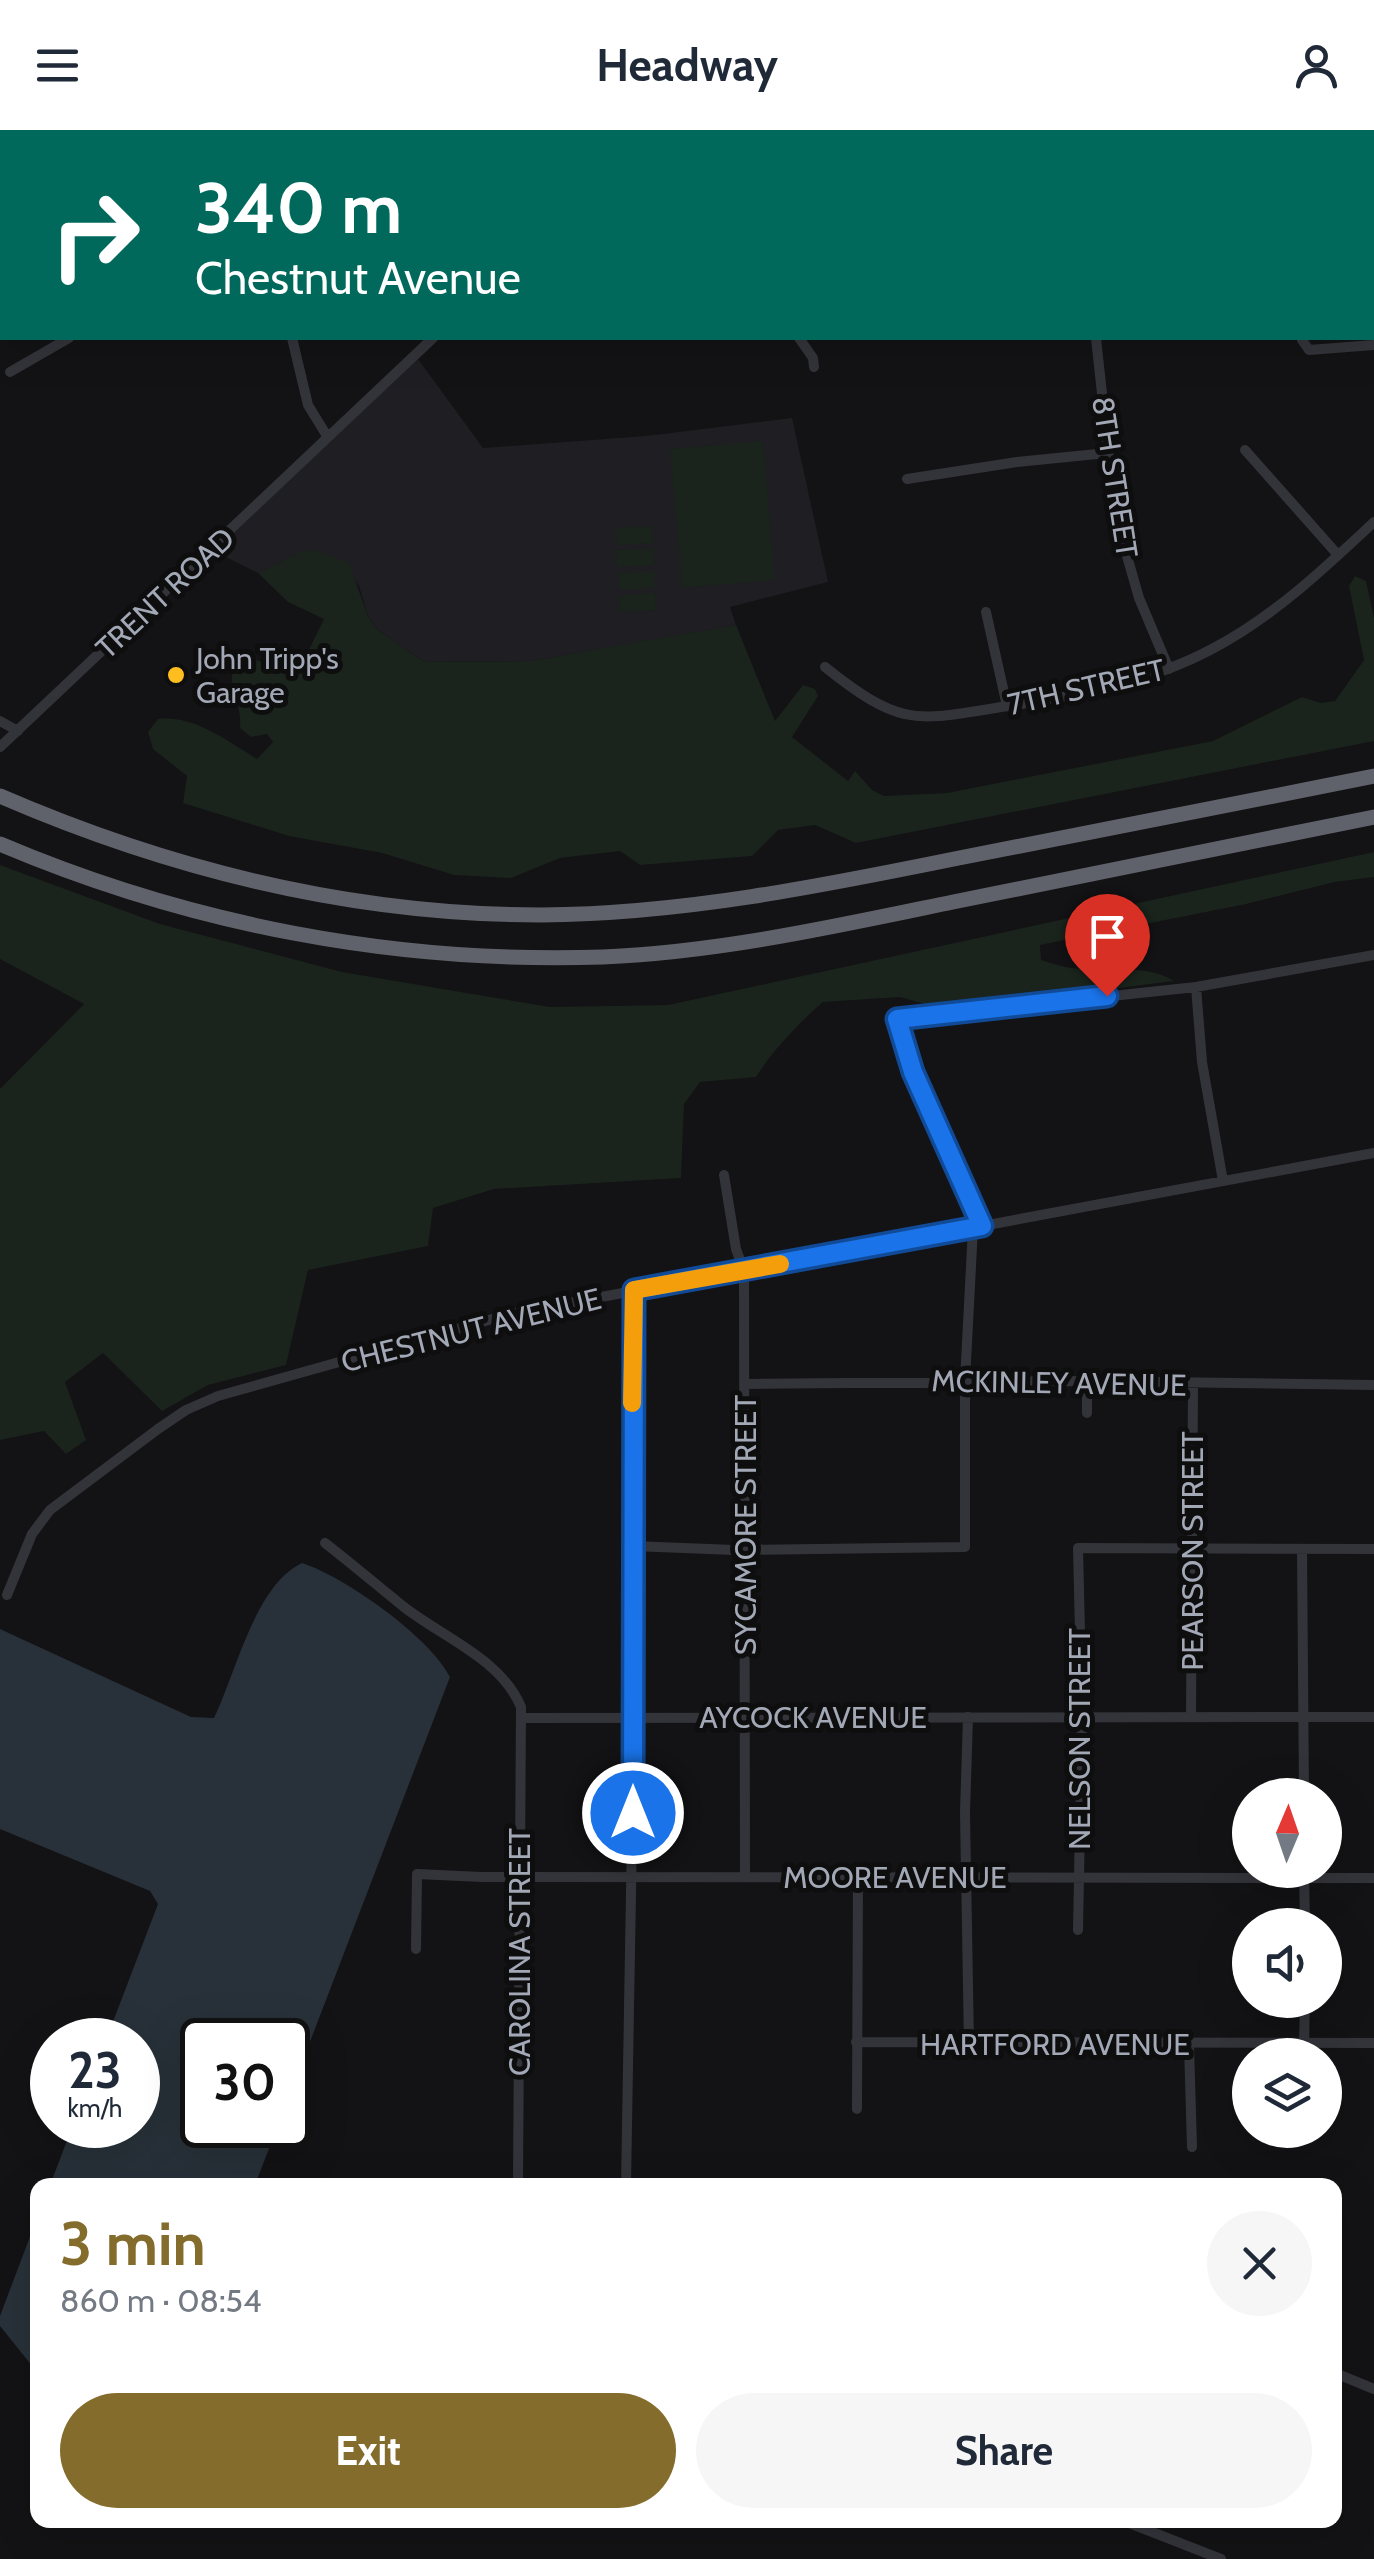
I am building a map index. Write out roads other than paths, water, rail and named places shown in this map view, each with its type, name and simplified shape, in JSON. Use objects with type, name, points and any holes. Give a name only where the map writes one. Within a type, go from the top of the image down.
[{"type":"highway","points":[[0,796],[99,837],[316,895],[427,910],[557,914],[649,910],[762,896],[1374,776]]},
{"type":"highway","points":[[0,844],[142,896],[287,933],[457,955],[604,956],[661,953],[794,935],[1374,817]]},
{"type":"street","points":[[10,372],[66,340]]},
{"type":"street","points":[[292,340],[308,405],[327,436]]},
{"type":"street","name":"TRENT ROAD","points":[[0,748],[431,340]]},
{"type":"street","points":[[800,340],[813,358],[814,367]]},
{"type":"street","name":"8TH STREET","points":[[1096,340],[1115,514],[1126,557],[1168,669]]},
{"type":"street","points":[[1302,340],[1310,350],[1374,344]]},
{"type":"street","points":[[1245,450],[1338,556]]},
{"type":"street","points":[[907,479],[1107,453]]},
{"type":"street","name":"7TH STREET","points":[[825,666],[868,699],[890,711],[918,718],[948,718],[1111,686],[1168,669],[1214,649],[1338,556],[1374,522]]},
{"type":"street","points":[[986,612],[1006,706]]},
{"type":"street","points":[[0,721],[18,732]]},
{"type":"street","points":[[632,1546],[744,1550],[965,1547],[965,1381],[977,1227],[913,1072],[897,1019],[1196,987],[1374,955]]},
{"type":"street","points":[[1196,987],[1205,1080],[1223,1181]]},
{"type":"street","name":"CHESTNUT AVENUE","points":[[7,1594],[23,1551],[50,1510],[158,1429],[207,1400],[510,1314],[1374,1153]]},
{"type":"street","name":"SYCAMORE STREET","points":[[724,1175],[736,1249],[744,1270],[745,1877]]},
{"type":"street","points":[[626,2178],[634,1716],[634,1290]]},
{"type":"street","points":[[1086,1381],[1086,1413]]},
{"type":"street","name":"MCKINLEY AVENUE","points":[[744,1384],[1086,1381],[1374,1385]]},
{"type":"street","name":"PEARSON STREET","points":[[1191,1717],[1193,1384]]},
{"type":"street","points":[[325,1543],[406,1608],[489,1664],[514,1691],[521,1718]]},
{"type":"street","name":"NELSON STREET","points":[[1078,1930],[1082,1717],[1078,1548],[1191,1550]]},
{"type":"street","points":[[1302,1549],[1304,1778]]},
{"type":"street","points":[[1191,1550],[1374,1549]]},
{"type":"street","points":[[968,1717],[968,2044]]},
{"type":"street","name":"AYCOCK AVENUE","points":[[521,1718],[1374,1717]]},
{"type":"street","name":"CAROLINA STREET","points":[[518,2178],[521,1718]]},
{"type":"street","name":"MOORE AVENUE","points":[[416,1948],[417,1874],[1232,1875]]},
{"type":"street","name":"MOORE AVENUE","points":[[1342,1876],[1374,1878]]},
{"type":"street","points":[[857,2109],[858,1877]]},
{"type":"street","name":"HARTFORD AVENUE","points":[[856,2042],[1232,2045]]},
{"type":"street","name":"HARTFORD AVENUE","points":[[1342,2043],[1374,2043]]},
{"type":"street","points":[[1189,2045],[1192,2147]]},
{"type":"street","points":[[1342,2376],[1374,2388]]},
{"type":"street","points":[[1140,2528],[1221,2559]]},
{"type":"place","name":"John Tripp's Garage","points":[[176,675]]}]
